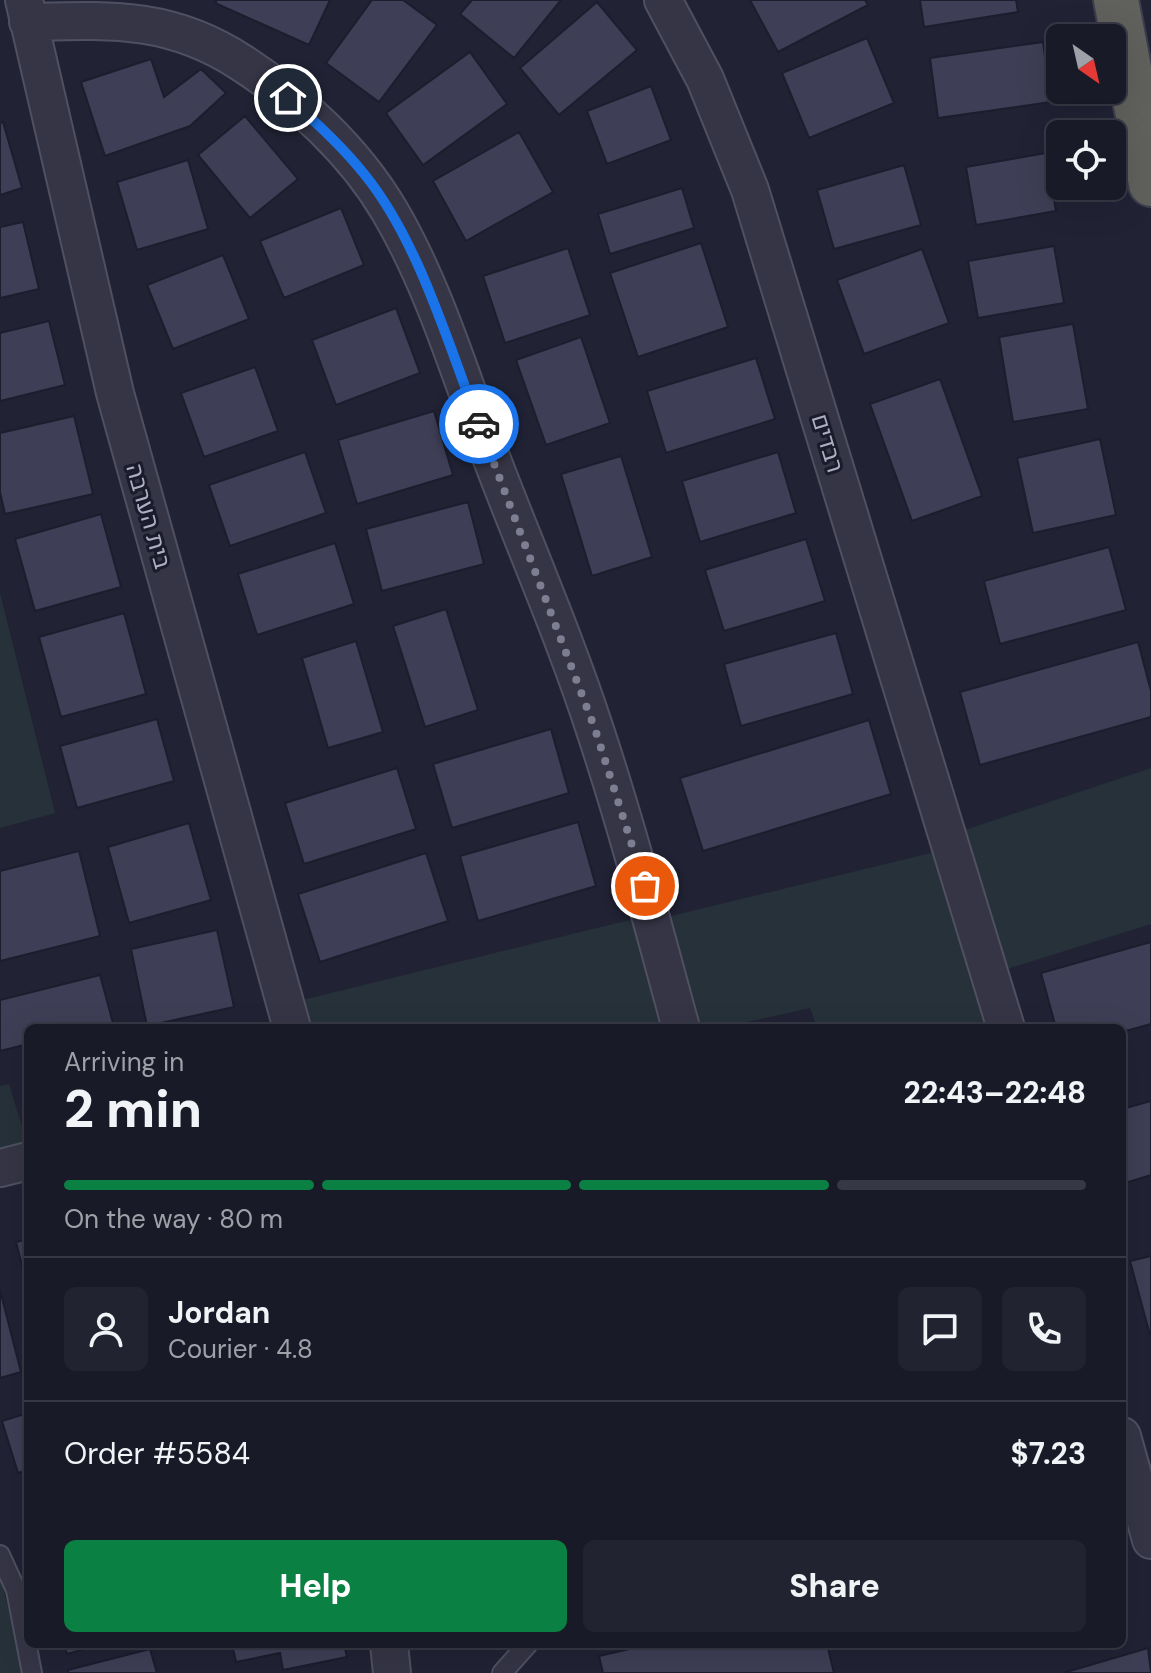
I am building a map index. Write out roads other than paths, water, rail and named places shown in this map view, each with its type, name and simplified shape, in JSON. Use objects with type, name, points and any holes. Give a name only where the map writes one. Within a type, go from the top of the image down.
[{"type":"highway","points":[[1116,0],[1151,184]]},
{"type":"street","name":"רבדים","points":[[663,0],[705,79],[750,190],[969,897],[1005,1024]]},
{"type":"street","name":"בית הערבה","points":[[26,11],[115,393],[291,1024]]},
{"type":"street","points":[[26,11],[150,23],[198,39],[242,63],[327,131],[367,177],[390,211],[438,317],[595,729],[645,886],[680,1024]]},
{"type":"street","points":[[0,1168],[24,1162]]},
{"type":"street","points":[[1126,1450],[1151,1540]]},
{"type":"street","points":[[389,1648],[392,1673]]},
{"type":"lane","points":[[0,1555],[16,1590],[24,1632]]},
{"type":"lane","points":[[27,1648],[32,1673]]},
{"type":"lane","points":[[502,1673],[524,1648]]}]
